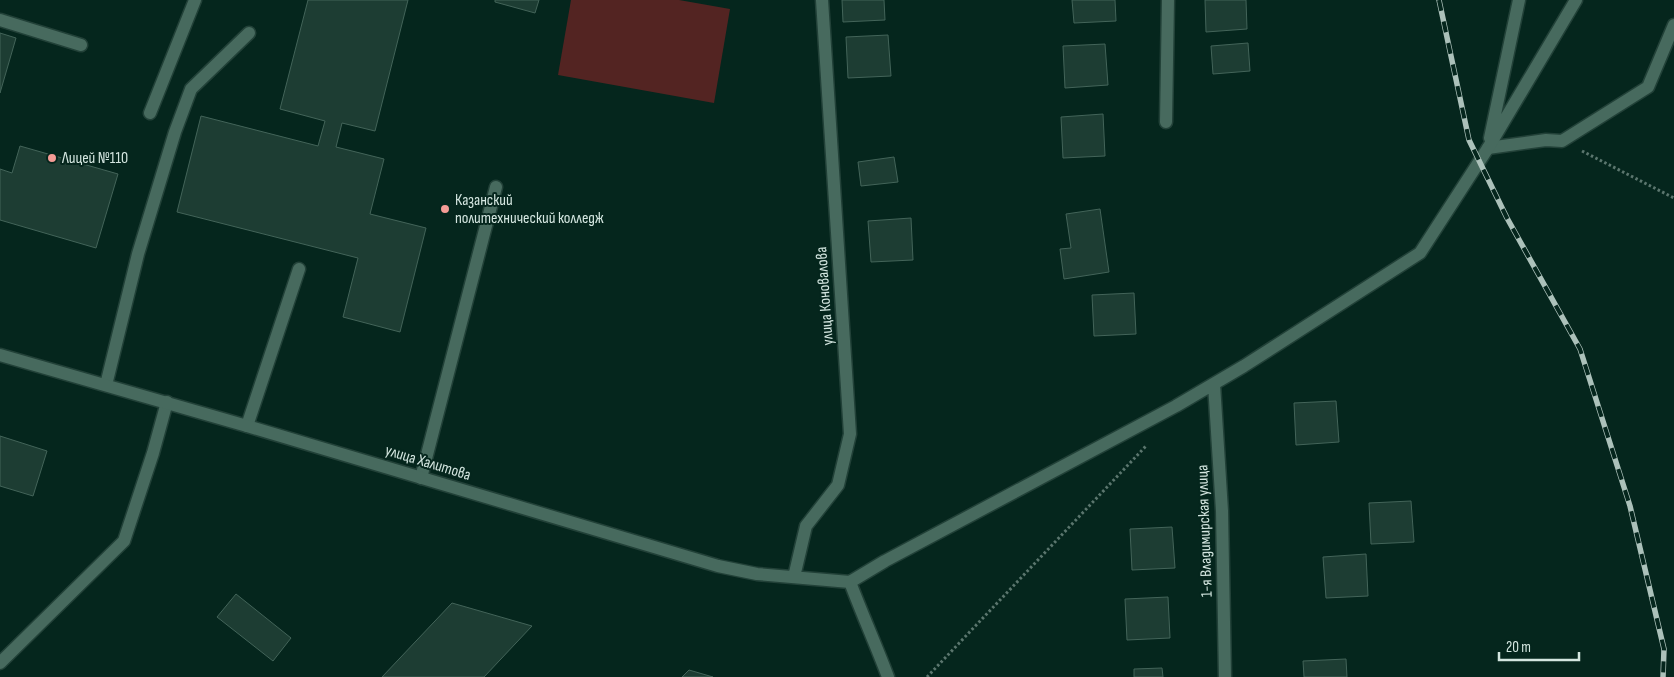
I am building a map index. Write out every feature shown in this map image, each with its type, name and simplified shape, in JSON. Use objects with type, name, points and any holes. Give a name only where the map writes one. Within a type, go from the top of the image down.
[{"type":"street","points":[[150,113],[195,0]]},
{"type":"street","name":"улица Коновалова","points":[[794,577],[806,526],[838,485],[850,434],[822,0]]},
{"type":"street","points":[[1166,122],[1168,0]]},
{"type":"street","points":[[1488,148],[1519,0]]},
{"type":"street","points":[[888,677],[874,640],[865,624],[850,582],[1176,406],[1244,366],[1420,253],[1488,148],[1576,0]]},
{"type":"street","points":[[0,20],[81,45]]},
{"type":"street","points":[[1488,148],[1546,140],[1562,141],[1648,87],[1674,25]]},
{"type":"street","points":[[106,386],[138,254],[175,132],[191,89],[249,34]]},
{"type":"street","points":[[421,478],[496,187]]},
{"type":"street","points":[[247,426],[299,269]]},
{"type":"street","name":"улица Халитова","points":[[0,355],[167,402],[718,566],[757,574],[850,582]]},
{"type":"street","name":"1-я Владимирская улица","points":[[1214,384],[1222,512],[1225,677]]},
{"type":"street","points":[[0,663],[124,541],[167,402]]},
{"type":"path","points":[[1562,141],[1674,198]]},
{"type":"path","points":[[927,677],[1149,443]]},
{"type":"shaded area","points":[[571,0],[679,0],[730,9],[714,103],[558,75]]},
{"type":"building","points":[[308,0],[408,0],[375,131],[342,123],[336,147],[384,159],[370,214],[426,228],[400,332],[343,317],[358,258],[177,212],[201,116],[318,146],[325,121],[280,109]]},
{"type":"building","points":[[495,0],[539,0],[535,13],[495,2]]},
{"type":"building","points":[[842,0],[884,0],[885,20],[843,22]]},
{"type":"building","points":[[1072,0],[1115,0],[1116,21],[1074,23]]},
{"type":"building","points":[[1205,0],[1246,0],[1247,29],[1206,32]]},
{"type":"building","points":[[0,33],[16,38],[0,93]]},
{"type":"building","points":[[888,35],[891,76],[848,78],[846,37]]},
{"type":"building","points":[[1248,43],[1250,71],[1213,74],[1211,46]]},
{"type":"building","points":[[1105,44],[1108,85],[1065,88],[1063,46]]},
{"type":"building","points":[[1103,114],[1105,156],[1063,158],[1061,117]]},
{"type":"building","points":[[20,146],[118,174],[96,248],[0,220],[0,169],[12,173]]},
{"type":"building","points":[[894,157],[898,182],[861,186],[858,162]]},
{"type":"building","points":[[1100,209],[1109,272],[1064,279],[1060,249],[1071,248],[1066,214]]},
{"type":"building","points":[[911,218],[913,260],[871,262],[868,221]]},
{"type":"building","points":[[1134,293],[1136,334],[1094,336],[1092,295]]},
{"type":"building","points":[[1336,401],[1339,442],[1296,445],[1294,403]]},
{"type":"building","points":[[0,436],[47,451],[33,496],[0,486]]},
{"type":"building","points":[[1411,501],[1414,542],[1371,544],[1369,503]]},
{"type":"building","points":[[1172,527],[1175,568],[1132,570],[1130,529]]},
{"type":"building","points":[[1366,554],[1368,596],[1326,598],[1323,557]]},
{"type":"building","points":[[236,594],[291,638],[273,661],[217,617]]},
{"type":"building","points":[[1168,597],[1170,638],[1127,640],[1125,599]]},
{"type":"building","points":[[452,603],[532,626],[484,677],[382,677]]},
{"type":"building","points":[[1346,659],[1347,677],[1304,677],[1303,661]]},
{"type":"building","points":[[1162,668],[1163,677],[1134,677],[1134,669]]},
{"type":"building","points":[[689,670],[713,677],[682,677]]},
{"type":"railway","points":[[1439,0],[1469,140],[1507,218],[1580,349],[1630,506],[1664,649],[1663,677]]},
{"type":"place","name":"Лицей №110","points":[[52,158]]},
{"type":"place","name":"Казанский политехнический колледж","points":[[445,209]]}]
